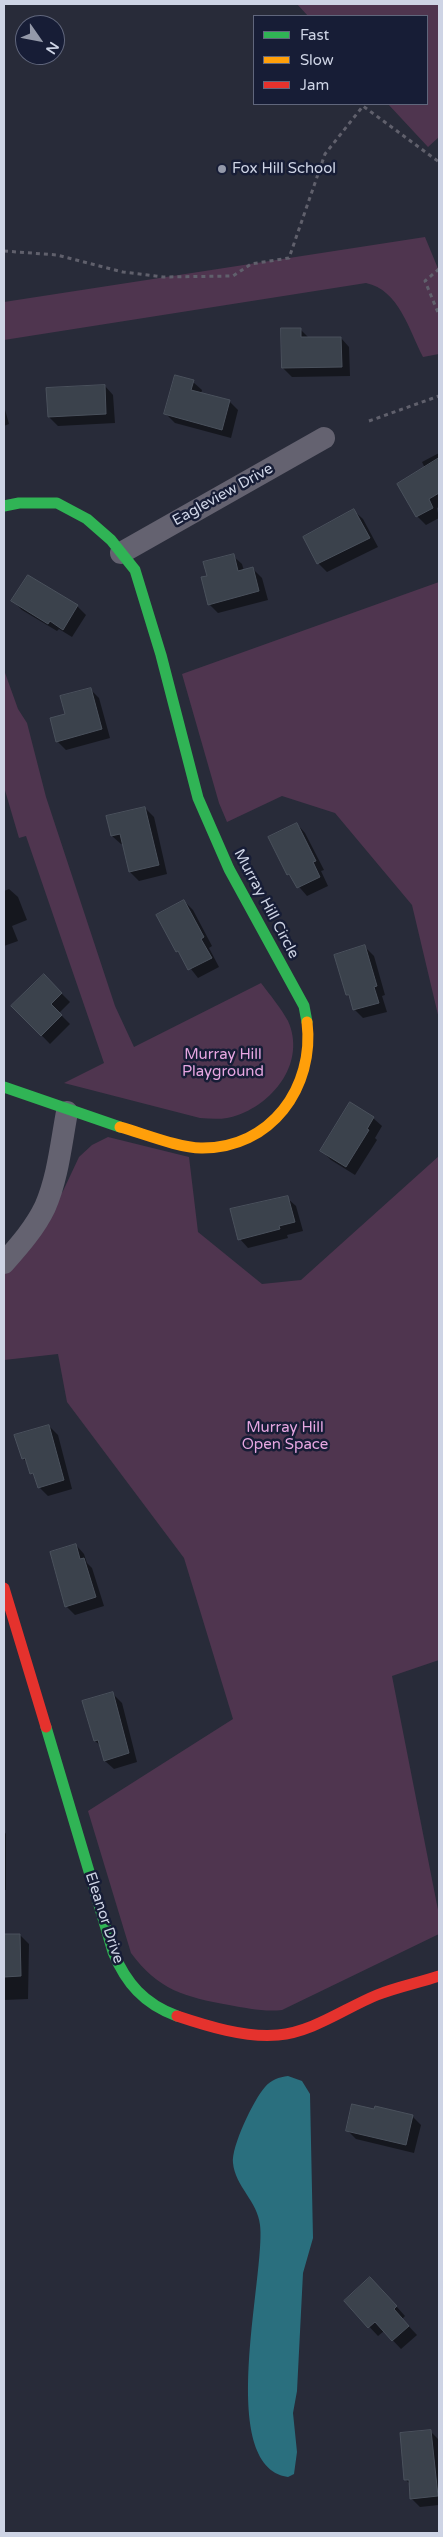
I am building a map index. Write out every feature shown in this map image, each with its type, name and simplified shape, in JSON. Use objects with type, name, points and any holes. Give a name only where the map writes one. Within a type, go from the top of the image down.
[{"type":"street","name":"Eagleview Drive","points":[[121,553],[324,438]]},
{"type":"street","name":"Murray Hill Circle","points":[[4,506],[19,503],[57,503],[87,519],[111,540],[135,570],[198,798],[229,869],[304,1006],[309,1026],[310,1047],[307,1067],[300,1087],[289,1105],[276,1120],[240,1142],[220,1147],[199,1148],[67,1112],[4,1087]]},
{"type":"street","points":[[4,1263],[23,1240],[45,1206],[55,1175],[67,1112]]},
{"type":"street","name":"Eleanor Drive","points":[[4,1588],[113,1952],[124,1976],[140,1996],[162,2011],[180,2018],[249,2033],[279,2035],[307,2027],[377,1995],[439,1976]]},
{"type":"path","points":[[4,251],[57,255],[123,272],[163,277],[233,276],[251,264],[289,258],[325,154],[363,106],[439,162]]},
{"type":"path","points":[[439,269],[425,281],[439,315]]},
{"type":"path","points":[[369,421],[439,396]]},
{"type":"green space","points":[[297,4],[439,4],[439,137],[428,147],[389,105],[428,105],[428,15],[307,15]]},
{"type":"green space","points":[[425,237],[439,271],[439,354],[423,357],[402,312],[395,302],[377,287],[366,283],[4,340],[4,302]]},
{"type":"green space","points":[[439,582],[439,1019],[412,905],[335,813],[282,796],[227,822],[219,803],[182,674]]},
{"type":"green space","name":"Murray Hill Playground","points":[[4,670],[18,709],[27,723],[46,797],[115,1006],[134,1047],[261,983],[288,1021],[293,1036],[293,1051],[290,1065],[284,1078],[275,1090],[252,1109],[229,1118],[200,1118],[64,1083],[104,1063],[26,836],[19,838],[4,787]]},
{"type":"green space","name":"Murray Hill Open Space","points":[[108,1137],[189,1157],[198,1232],[262,1284],[301,1280],[439,1156],[439,1660],[392,1676],[439,1915],[439,1934],[282,2010],[248,2008],[186,1995],[162,1984],[141,1966],[131,1953],[88,1811],[233,1719],[184,1558],[67,1402],[58,1354],[4,1360],[4,1274],[63,1191],[79,1157],[92,1145]]},
{"type":"water","points":[[288,2076],[302,2081],[310,2094],[313,2238],[303,2273],[297,2391],[293,2413],[297,2452],[294,2474],[288,2477],[266,2465],[254,2440],[249,2405],[249,2365],[260,2249],[260,2225],[255,2209],[238,2179],[233,2156],[239,2135],[260,2093],[273,2081]]},
{"type":"building","points":[[281,328],[301,328],[301,337],[341,337],[342,367],[282,368]]},
{"type":"building","points":[[175,375],[194,380],[191,390],[230,400],[222,430],[164,414]]},
{"type":"building","points":[[105,385],[106,414],[48,417],[46,388]]},
{"type":"building","points":[[439,458],[439,493],[429,499],[433,508],[416,517],[397,484]]},
{"type":"building","points":[[354,509],[370,538],[317,564],[303,537]]},
{"type":"building","points":[[234,554],[238,571],[253,567],[259,591],[208,605],[201,577],[207,576],[203,562]]},
{"type":"building","points":[[28,575],[78,605],[63,630],[50,621],[48,624],[11,601]]},
{"type":"building","points":[[91,688],[102,729],[56,742],[50,718],[65,714],[60,696]]},
{"type":"building","points":[[145,807],[159,865],[129,872],[120,834],[111,836],[106,816]]},
{"type":"building","points":[[297,823],[316,861],[313,862],[320,877],[297,888],[289,874],[287,875],[268,837]]},
{"type":"building","points":[[184,900],[204,937],[201,939],[212,958],[188,970],[156,915]]},
{"type":"building","points":[[365,945],[377,986],[374,987],[379,1003],[353,1010],[349,995],[346,995],[334,955]]},
{"type":"building","points":[[44,974],[62,993],[51,1004],[62,1015],[41,1036],[11,1006]]},
{"type":"building","points":[[350,1102],[374,1117],[367,1129],[369,1130],[346,1167],[320,1151]]},
{"type":"building","points":[[288,1196],[295,1222],[279,1226],[280,1229],[238,1240],[230,1209]]},
{"type":"building","points":[[49,1425],[64,1480],[38,1488],[33,1473],[30,1474],[25,1458],[22,1459],[14,1435]]},
{"type":"building","points":[[76,1544],[80,1559],[84,1558],[96,1597],[65,1607],[50,1552]]},
{"type":"building","points":[[113,1692],[129,1753],[104,1761],[98,1740],[94,1741],[82,1701]]},
{"type":"building","points":[[4,1934],[20,1934],[21,1976],[4,1977]]},
{"type":"building","points":[[352,2104],[374,2109],[375,2106],[413,2115],[406,2145],[346,2131]]},
{"type":"building","points":[[370,2277],[397,2306],[394,2309],[409,2326],[392,2341],[375,2322],[368,2328],[344,2301]]},
{"type":"building","points":[[431,2430],[438,2496],[410,2499],[409,2480],[404,2480],[400,2433]]},
{"type":"traffic: fast","points":[[4,506],[19,503],[57,503],[87,519],[111,540],[135,570],[161,655],[198,798],[229,869],[304,1006],[307,1022]]},
{"type":"traffic: fast","points":[[4,1087],[120,1127]]},
{"type":"traffic: fast","points":[[46,1727],[113,1952],[130,1983],[146,1999],[177,2016]]},
{"type":"traffic: slow","points":[[120,1127],[172,1143],[201,1148],[226,1146],[248,1138],[267,1126],[283,1110],[295,1091],[304,1069],[308,1046],[307,1022]]},
{"type":"traffic: jam","points":[[4,1588],[46,1727]]},
{"type":"traffic: jam","points":[[177,2016],[239,2033],[278,2035],[304,2029],[385,1992],[439,1976]]},
{"type":"place","name":"Fox Hill School","points":[[222,169]]}]
